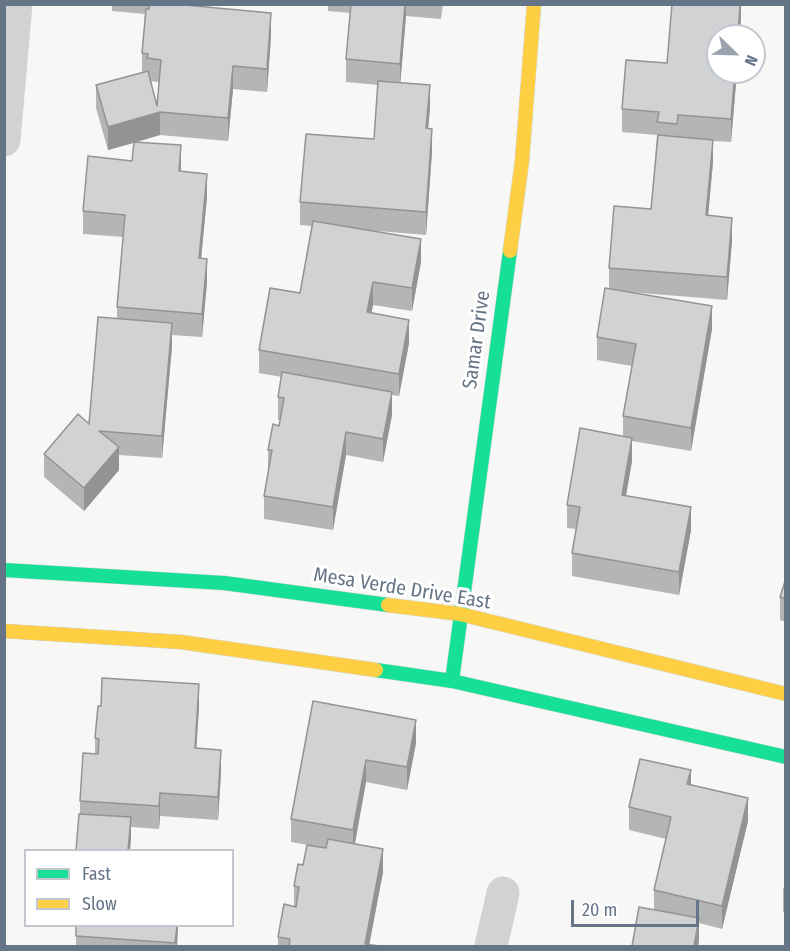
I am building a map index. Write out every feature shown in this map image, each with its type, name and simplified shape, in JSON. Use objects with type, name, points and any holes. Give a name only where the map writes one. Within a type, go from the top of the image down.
[{"type":"street","points":[[4,140],[16,4]]},
{"type":"street","name":"Samar Drive","points":[[452,681],[522,161],[534,4]]},
{"type":"street","name":"Mesa Verde Drive East","points":[[4,570],[224,583],[460,614],[786,694]]},
{"type":"street","points":[[4,631],[181,642],[452,681],[786,757]]},
{"type":"street","points":[[491,946],[503,893]]},
{"type":"building","points":[[150,4],[271,13],[267,69],[233,66],[228,118],[160,112],[108,127],[96,85],[148,71],[157,106],[161,60],[147,58],[148,54],[142,53],[146,9],[149,9]]},
{"type":"building","points":[[351,4],[405,4],[400,64],[346,59]]},
{"type":"building","points":[[672,4],[740,4],[739,24],[706,24],[706,84],[734,84],[731,119],[678,115],[677,124],[657,122],[659,112],[622,109],[626,60],[667,63]]},
{"type":"building","points":[[378,81],[430,85],[426,128],[432,129],[426,212],[300,202],[306,134],[374,139]]},
{"type":"building","points":[[658,135],[713,140],[706,215],[732,218],[727,277],[609,268],[614,206],[651,209]]},
{"type":"building","points":[[134,142],[181,145],[179,171],[207,174],[199,258],[207,259],[202,314],[117,307],[125,215],[83,211],[88,156],[132,161]]},
{"type":"building","points":[[313,221],[421,239],[412,288],[373,282],[367,312],[409,320],[399,374],[259,350],[270,288],[300,293]]},
{"type":"building","points":[[605,288],[712,306],[691,428],[623,416],[636,344],[597,337]]},
{"type":"building","points":[[98,317],[172,323],[162,436],[99,431],[119,447],[84,488],[44,454],[78,414],[89,424]]},
{"type":"building","points":[[282,372],[392,392],[383,439],[346,432],[333,507],[264,496],[272,450],[268,450],[273,424],[279,426],[284,398],[278,397]]},
{"type":"building","points":[[580,428],[632,438],[622,495],[691,507],[679,572],[572,553],[580,507],[567,505]]},
{"type":"building","points":[[786,578],[786,599],[780,597]]},
{"type":"building","points":[[102,678],[199,684],[195,748],[221,750],[218,797],[160,793],[159,806],[80,801],[83,753],[98,754],[99,739],[95,738],[98,706],[101,706]]},
{"type":"building","points":[[313,701],[416,720],[407,767],[366,760],[353,830],[291,819]]},
{"type":"building","points":[[640,759],[691,770],[687,784],[748,798],[722,906],[654,890],[671,817],[629,807]]},
{"type":"building","points":[[79,814],[131,817],[128,849],[76,849]]},
{"type":"building","points":[[328,839],[383,849],[365,944],[379,946],[289,946],[290,939],[278,937],[284,904],[296,907],[299,887],[294,886],[298,864],[303,865],[307,845],[326,848]]},
{"type":"building","points":[[639,907],[699,918],[694,946],[632,946]]},
{"type":"building","points":[[76,927],[177,927],[175,943],[76,936]]},
{"type":"traffic: fast","points":[[452,681],[510,251]]},
{"type":"traffic: fast","points":[[4,570],[224,583],[388,605]]},
{"type":"traffic: fast","points":[[376,670],[452,681],[786,757]]},
{"type":"traffic: slow","points":[[510,251],[522,161],[534,4]]},
{"type":"traffic: slow","points":[[388,605],[460,614],[786,694]]},
{"type":"traffic: slow","points":[[4,631],[181,642],[376,670]]}]
